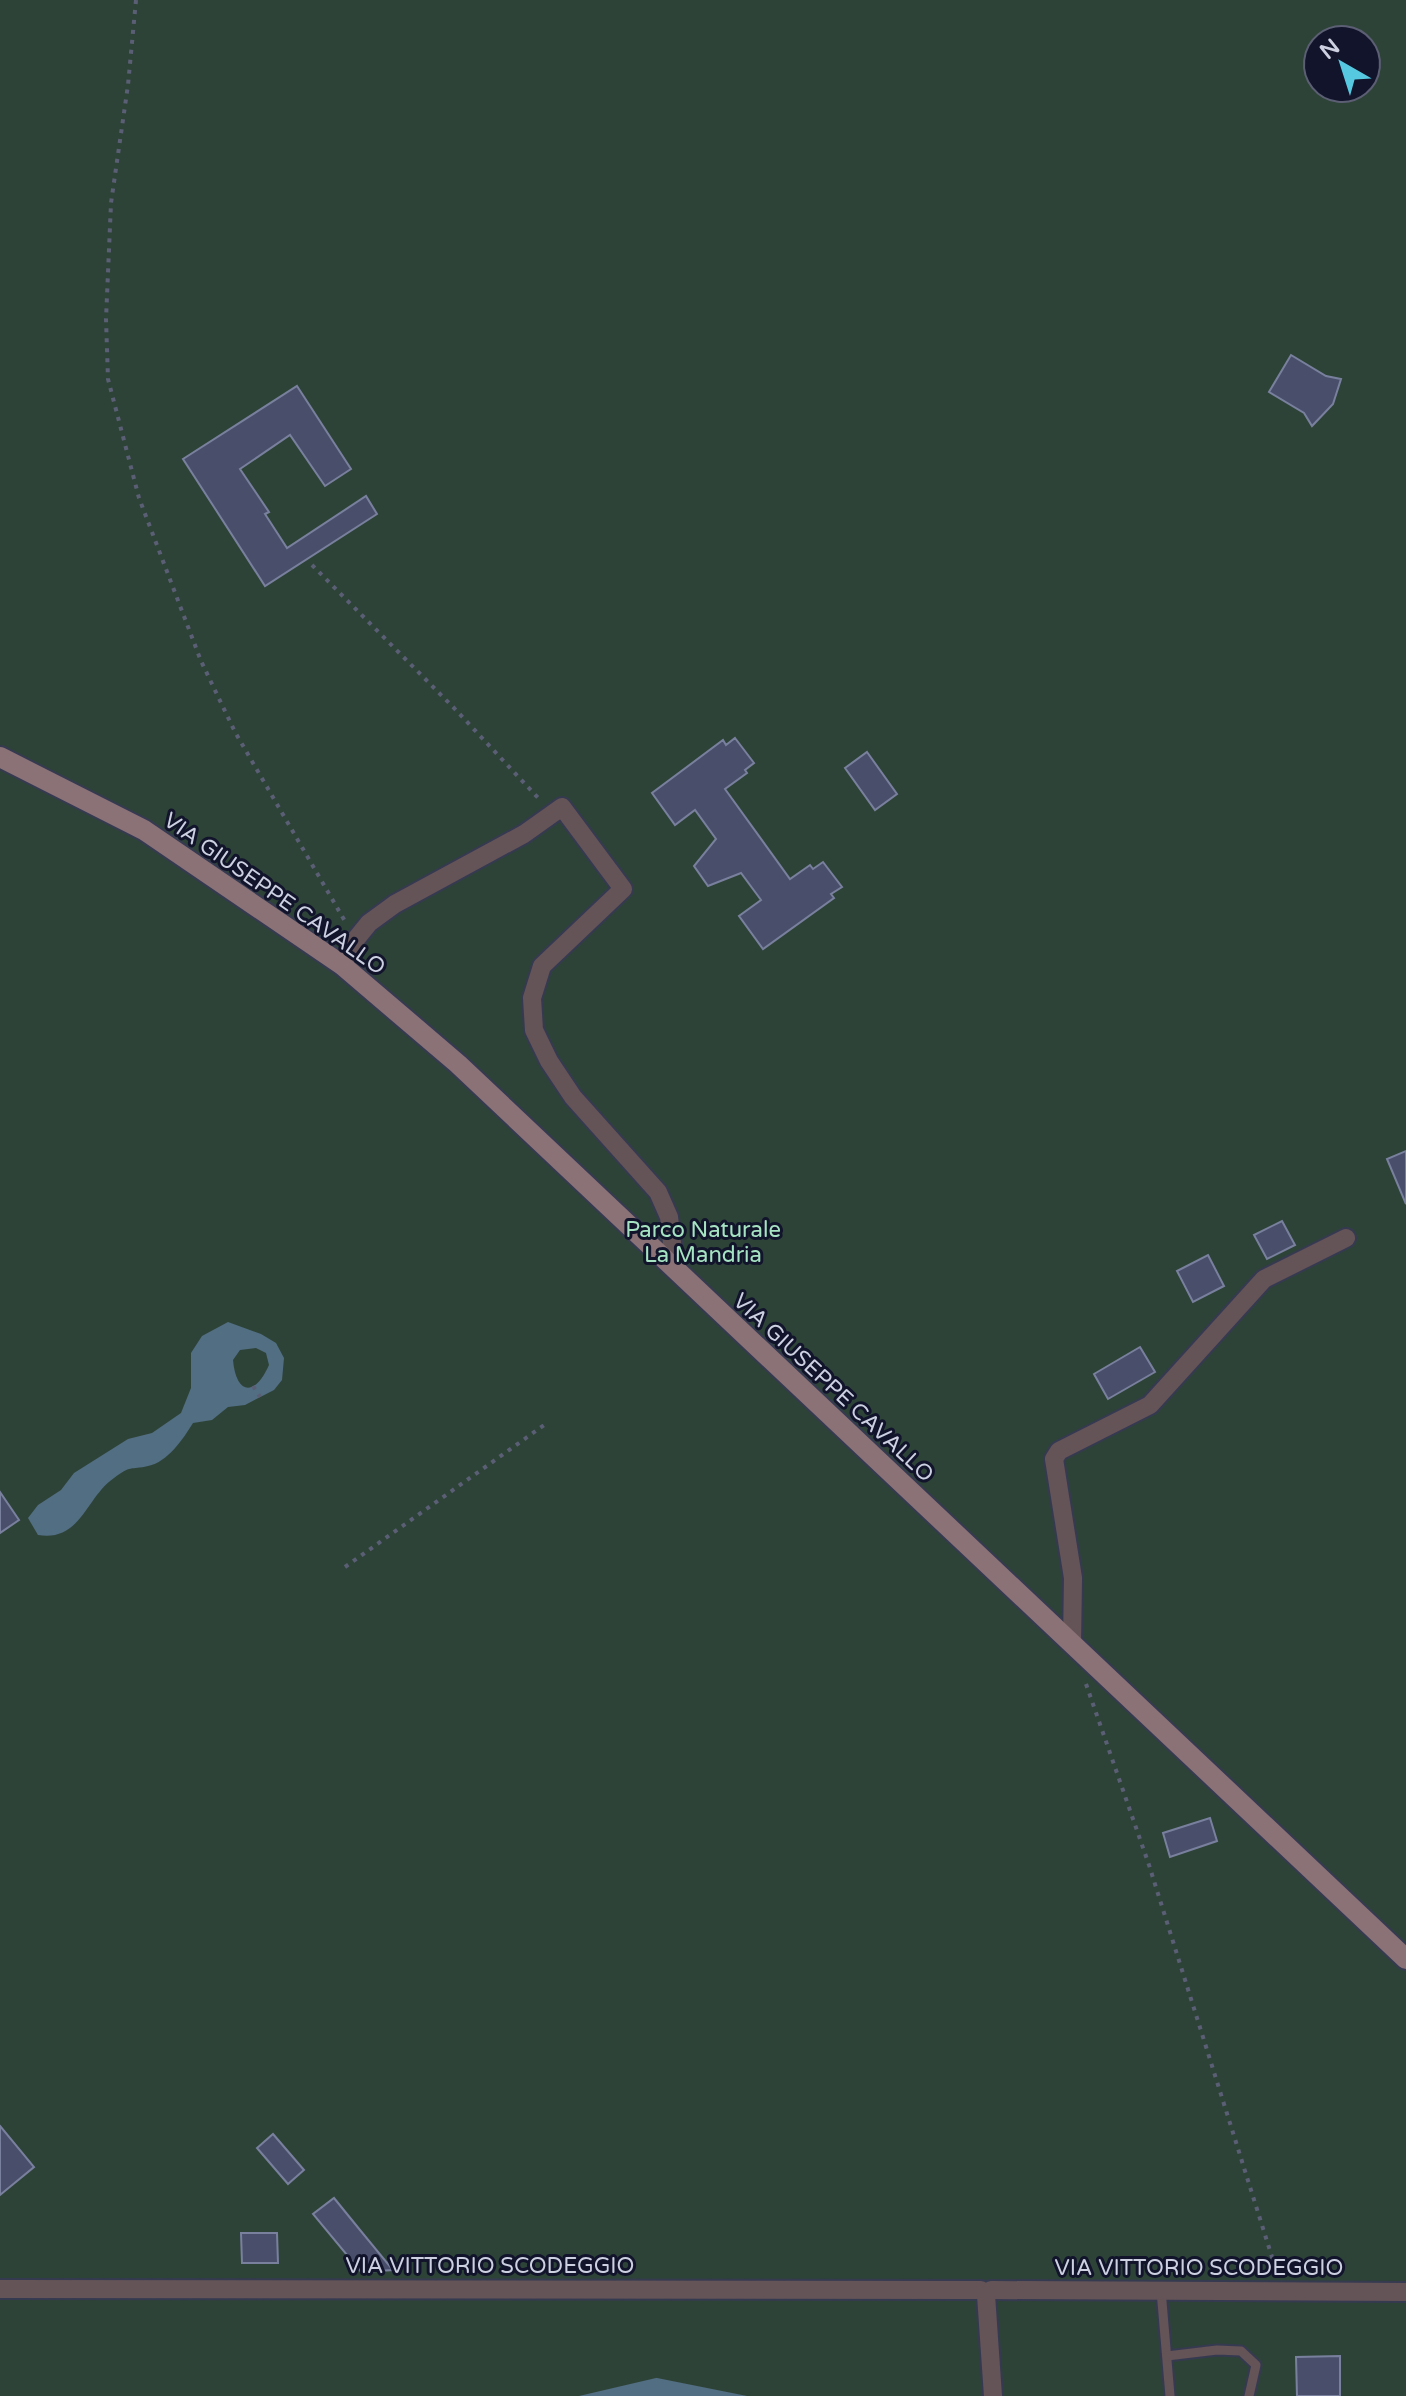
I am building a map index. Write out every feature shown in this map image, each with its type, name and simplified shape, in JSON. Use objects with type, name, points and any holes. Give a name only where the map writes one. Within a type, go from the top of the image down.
[{"type":"street","name":"VIA GIUSEPPE CAVALLO","points":[[0,757],[144,830],[342,965],[458,1064],[1406,1959]]},
{"type":"street","points":[[342,965],[369,923],[395,904],[524,834],[562,807],[623,889],[542,966],[532,998],[534,1030],[549,1061],[573,1097],[658,1192],[669,1217],[672,1243],[666,1261]]},
{"type":"street","points":[[1072,1644],[1073,1578],[1054,1459],[1059,1451],[1150,1405],[1264,1279],[1346,1238]]},
{"type":"street","name":"VIA VITTORIO SCODEGGIO","points":[[0,2289],[1406,2292]]},
{"type":"street","points":[[986,2292],[993,2396]]},
{"type":"lane","points":[[1161,2290],[1170,2396]]},
{"type":"lane","points":[[1167,2356],[1217,2350],[1241,2351],[1256,2365],[1249,2396]]},
{"type":"path","points":[[136,0],[128,85],[111,203],[106,319],[108,379],[139,498],[201,661],[235,732],[356,939]]},
{"type":"path","points":[[312,565],[454,708],[553,814]]},
{"type":"path","points":[[253,1386],[260,1397]]},
{"type":"path","points":[[345,1567],[547,1423]]},
{"type":"path","points":[[1072,1644],[1149,1865],[1283,2290]]},
{"type":"green space","name":"Parco Naturale La Mandria","points":[[0,0],[1406,0],[1406,2396],[0,2396]]},
{"type":"water","points":[[228,1322],[261,1334],[276,1343],[284,1358],[282,1380],[274,1390],[245,1405],[228,1407],[212,1420],[193,1423],[180,1443],[162,1460],[127,1470],[104,1486],[74,1525],[64,1532],[38,1535],[28,1518],[38,1505],[61,1490],[74,1473],[128,1439],[152,1433],[181,1413],[191,1388],[191,1353],[202,1336]],"holes":[[[256,1348],[266,1353],[269,1365],[264,1375],[252,1387],[242,1385],[233,1360],[240,1350]]]},
{"type":"water","points":[[657,2378],[747,2396],[579,2396]]},
{"type":"building","points":[[1291,355],[1326,376],[1341,379],[1333,404],[1312,426],[1304,413],[1269,392]]},
{"type":"building","points":[[297,386],[351,469],[325,486],[290,435],[240,469],[269,512],[265,514],[287,548],[366,496],[377,514],[265,586],[183,459]]},
{"type":"building","points":[[735,738],[754,763],[745,770],[747,773],[725,789],[790,879],[810,865],[813,869],[823,862],[842,887],[831,894],[834,898],[763,949],[739,916],[761,900],[741,873],[708,886],[694,866],[716,839],[695,810],[675,825],[652,793],[723,740],[726,745]]},
{"type":"building","points":[[867,752],[897,794],[875,810],[845,768]]},
{"type":"building","points":[[1406,1151],[1406,1204],[1387,1159]]},
{"type":"building","points":[[1282,1221],[1295,1245],[1267,1259],[1254,1235]]},
{"type":"building","points":[[1208,1255],[1224,1286],[1193,1302],[1177,1271]]},
{"type":"building","points":[[1140,1347],[1155,1372],[1108,1399],[1094,1374]]},
{"type":"building","points":[[0,1492],[19,1520],[0,1533]]},
{"type":"building","points":[[1210,1818],[1217,1841],[1170,1857],[1163,1833]]},
{"type":"building","points":[[0,2126],[34,2167],[0,2195]]},
{"type":"building","points":[[273,2134],[304,2170],[288,2184],[257,2148]]},
{"type":"building","points":[[334,2198],[393,2270],[361,2272],[313,2214]]},
{"type":"building","points":[[241,2233],[277,2233],[278,2263],[242,2263]]},
{"type":"building","points":[[1340,2356],[1340,2396],[1297,2396],[1296,2357]]}]
